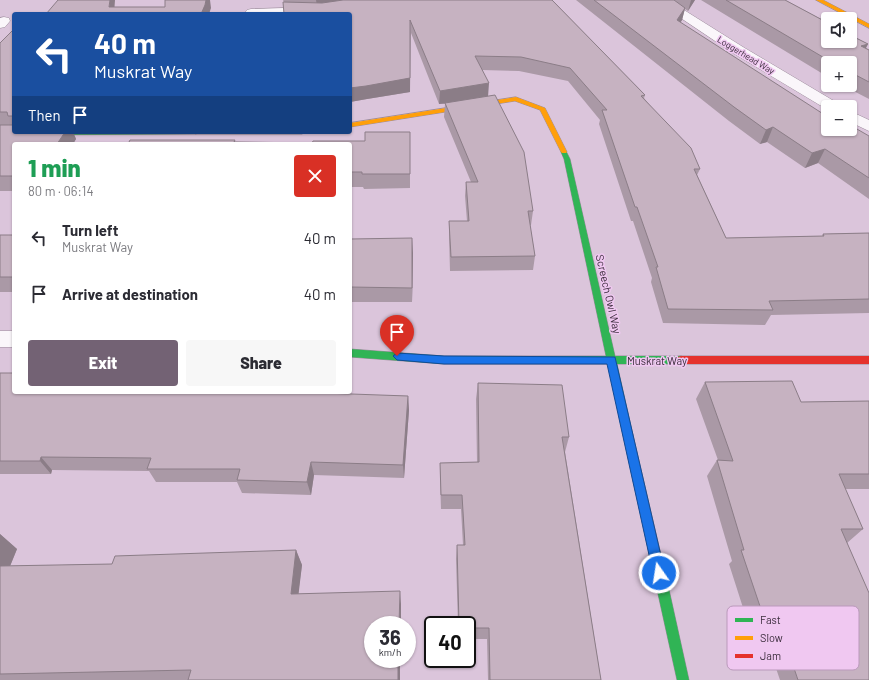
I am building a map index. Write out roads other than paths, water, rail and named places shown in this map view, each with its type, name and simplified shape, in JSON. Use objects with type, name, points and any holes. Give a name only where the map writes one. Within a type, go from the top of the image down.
[{"type":"street","points":[[250,0],[251,12]]},
{"type":"street","name":"Loggerhead Way","points":[[660,0],[738,50],[822,100]]},
{"type":"street","points":[[819,0],[869,26]]},
{"type":"street","points":[[288,12],[324,10]]},
{"type":"street","name":"Screech Owl Way","points":[[352,125],[516,99],[543,109],[567,159],[684,680]]},
{"type":"street","points":[[857,120],[869,126]]},
{"type":"street","points":[[0,133],[12,133]]},
{"type":"street","points":[[0,339],[12,339]]},
{"type":"street","name":"Muskrat Way","points":[[352,352],[444,360],[869,360]]}]
